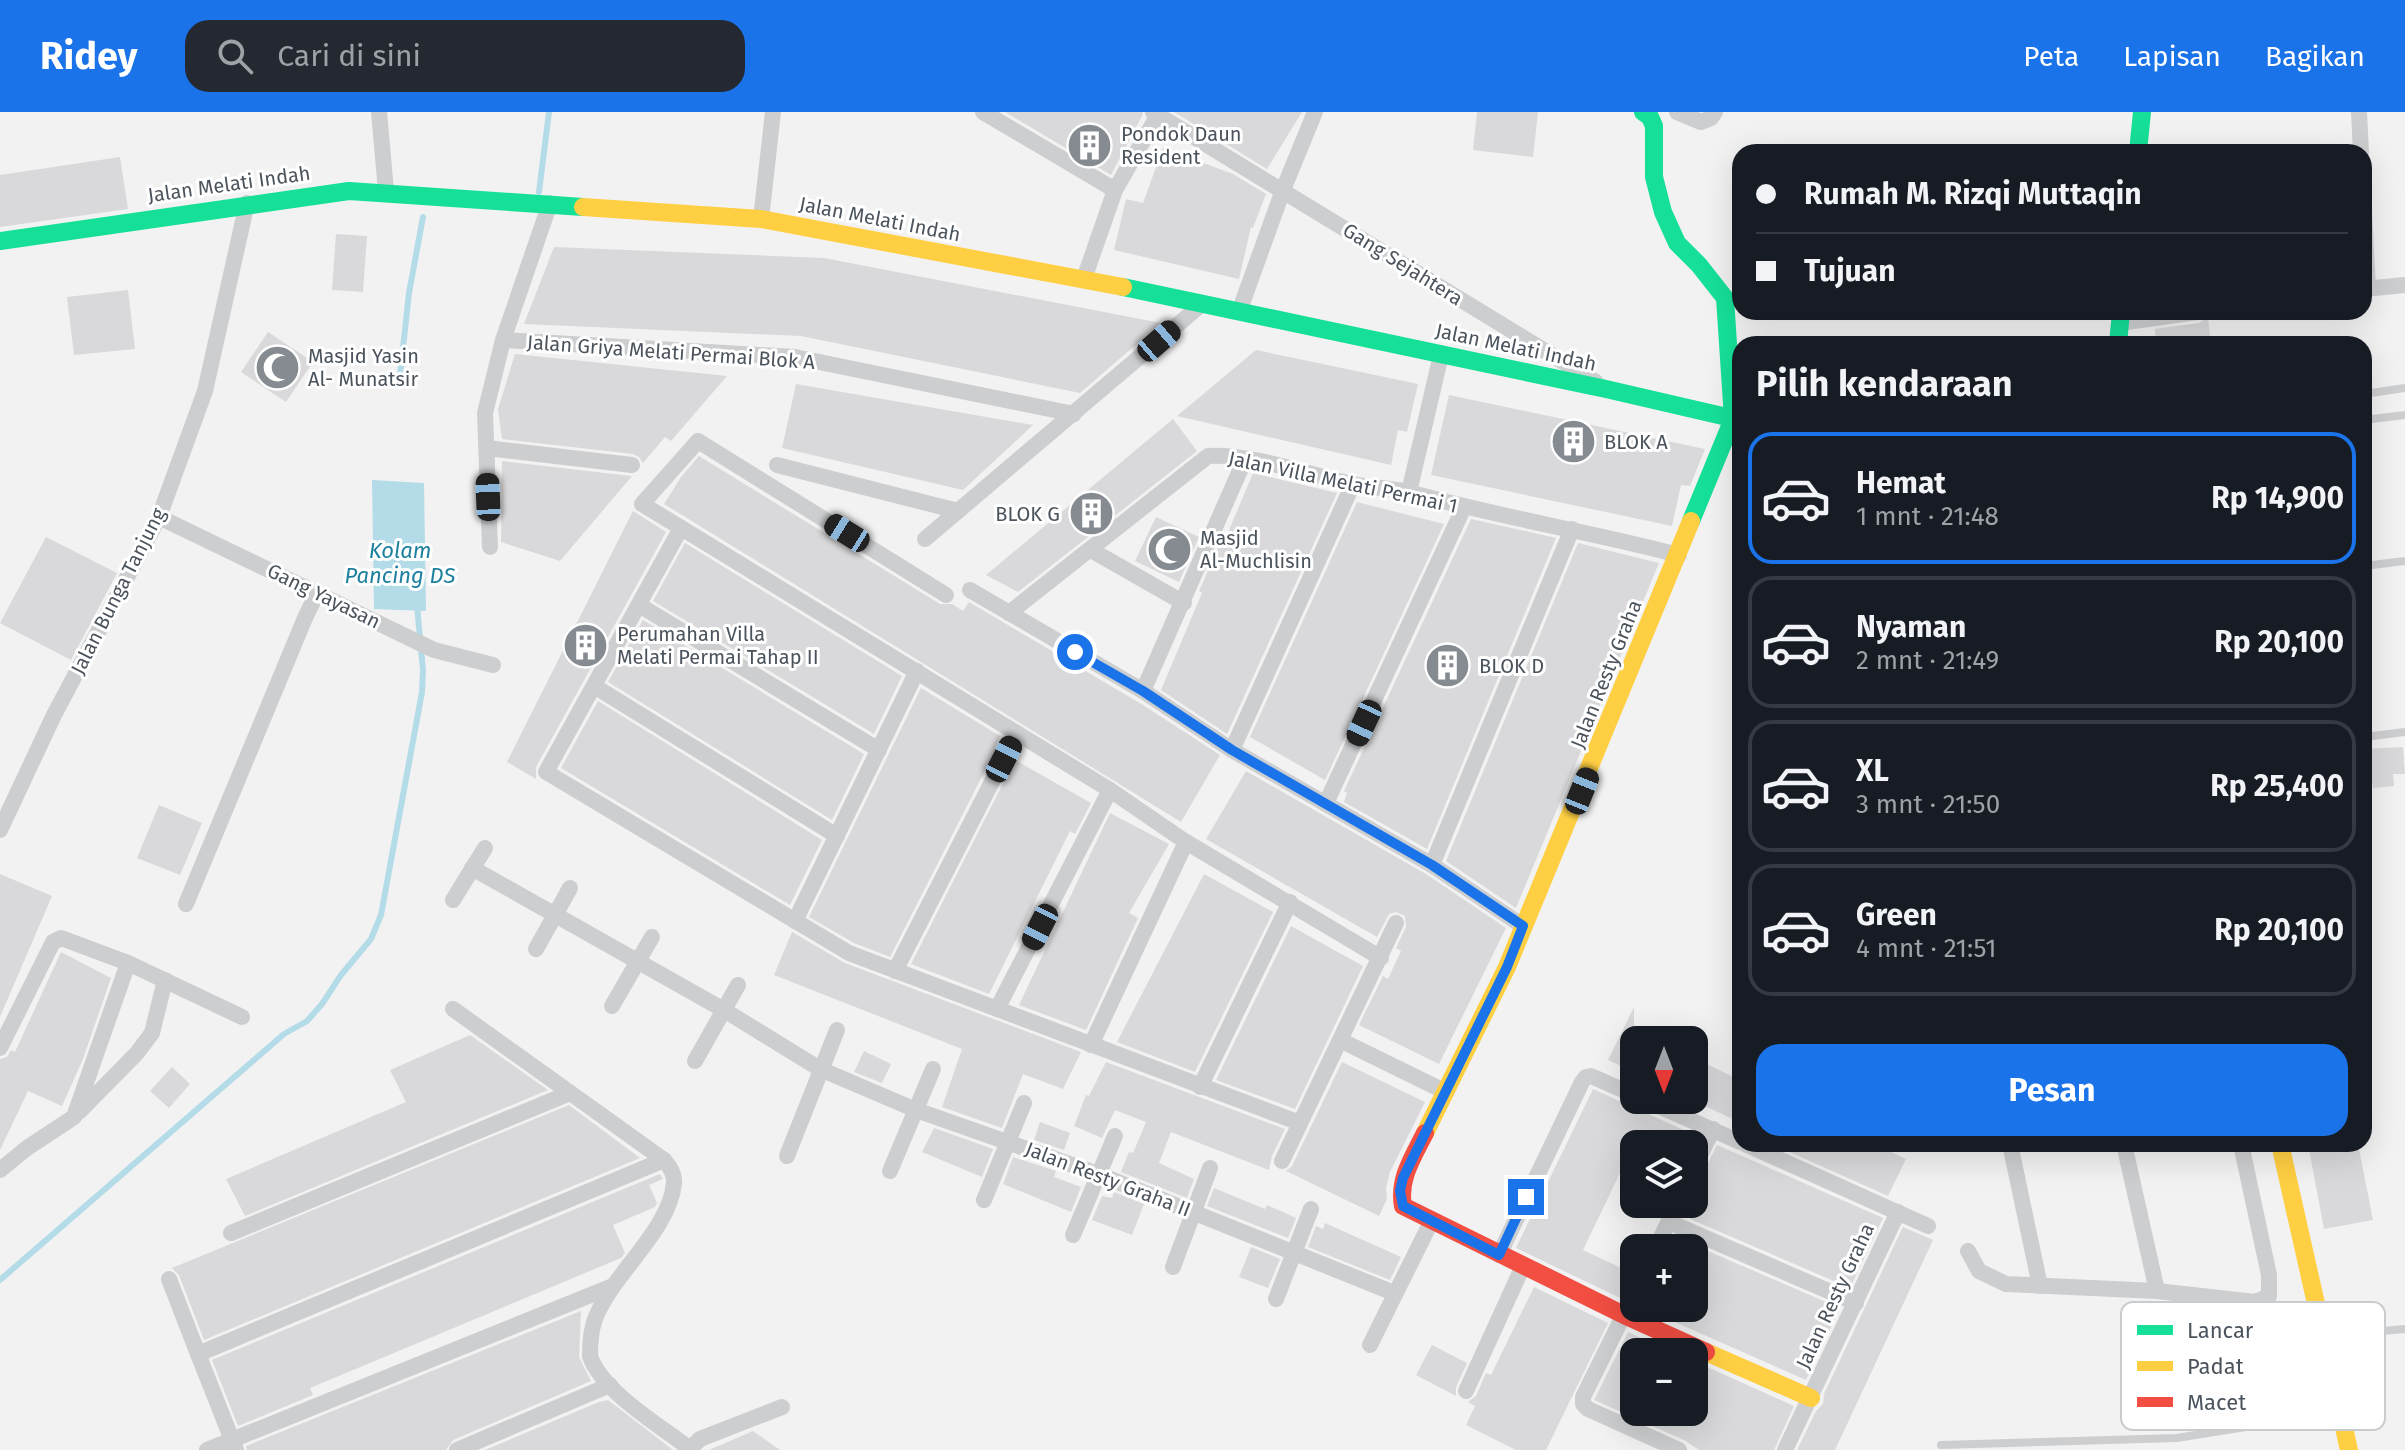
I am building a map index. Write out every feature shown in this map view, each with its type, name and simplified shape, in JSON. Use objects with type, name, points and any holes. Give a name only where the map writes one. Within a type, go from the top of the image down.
[{"type":"main road","points":[[1643,112],[1650,117],[1654,126],[1654,177],[1663,212],[1677,243],[1710,277],[1725,298],[1732,375]]},
{"type":"main road","points":[[2139,144],[2142,112]]},
{"type":"main road","name":"Jalan Melati Indah","points":[[0,241],[247,203],[349,191],[386,191],[761,219],[1084,279],[1732,418]]},
{"type":"main road","name":"Jalan Resty Graha","points":[[1620,1313],[1431,1222],[1403,1206],[1400,1191],[1403,1178],[1507,967],[1732,429]]},
{"type":"main road","points":[[2282,1152],[2315,1302]]},
{"type":"main road","name":"Jalan Resty Graha","points":[[1640,1322],[1811,1398]]},
{"type":"main road","points":[[2344,1430],[2349,1450]]},
{"type":"street","points":[[379,112],[386,191]]},
{"type":"street","points":[[761,219],[773,112]]},
{"type":"street","points":[[983,112],[1115,190]]},
{"type":"street","points":[[1239,312],[1315,112]]},
{"type":"street","points":[[1677,112],[1701,122],[1711,118],[1715,112]]},
{"type":"street","points":[[2359,112],[2361,144]]},
{"type":"street","points":[[1084,279],[1115,190],[1156,113]]},
{"type":"street","name":"Gang Sejahtera","points":[[1156,113],[1606,389]]},
{"type":"street","name":"Jalan Bunga Tanjung","points":[[0,830],[7,800],[159,517],[205,391],[247,203]]},
{"type":"street","points":[[490,547],[485,413],[503,340],[550,203]]},
{"type":"street","points":[[2372,288],[2405,285]]},
{"type":"street","points":[[925,539],[1202,304]]},
{"type":"street","name":"Jalan Griya Melati Permai Blok A","points":[[503,340],[795,357],[1074,414]]},
{"type":"street","points":[[1409,492],[1441,355]]},
{"type":"street","points":[[946,595],[698,441],[642,504],[1110,790],[1186,842],[1381,958]]},
{"type":"street","points":[[487,448],[632,465]]},
{"type":"street","name":"Jalan Villa Melati Permai 1","points":[[1009,613],[1208,456],[1245,459],[1353,484],[1409,492],[1679,555]]},
{"type":"street","points":[[1143,691],[1245,459]]},
{"type":"street","points":[[777,465],[958,511]]},
{"type":"street","points":[[1232,750],[1353,484]]},
{"type":"street","points":[[1326,803],[1464,507]]},
{"type":"street","name":"Gang Yayasan","points":[[159,517],[434,650],[493,665]]},
{"type":"street","points":[[681,528],[546,771],[849,953],[1300,1123]]},
{"type":"street","points":[[1432,865],[1572,529]]},
{"type":"street","points":[[1091,550],[1184,603]]},
{"type":"street","points":[[970,590],[1143,691],[1232,750],[1432,865],[1523,926]]},
{"type":"street","points":[[186,904],[317,593]]},
{"type":"street","points":[[639,605],[879,750]]},
{"type":"street","points":[[795,921],[917,671]]},
{"type":"street","points":[[594,686],[837,836]]},
{"type":"street","points":[[895,971],[1017,733]]},
{"type":"street","points":[[997,1009],[1110,790]]},
{"type":"street","points":[[1091,1045],[1186,842]]},
{"type":"street","points":[[453,900],[485,848]]},
{"type":"street","name":"Jalan Resty Graha II","points":[[472,868],[724,1010],[820,1069],[916,1110],[1098,1174],[1394,1293]]},
{"type":"street","points":[[536,949],[570,888]]},
{"type":"street","points":[[1200,1087],[1290,902]]},
{"type":"street","points":[[1282,1161],[1396,923]]},
{"type":"street","points":[[612,1006],[652,937]]},
{"type":"street","points":[[0,1048],[57,940],[71,940],[128,963],[242,1017]]},
{"type":"street","points":[[74,1117],[128,963]]},
{"type":"street","points":[[0,1170],[74,1117],[137,1053],[152,1033],[165,980]]},
{"type":"street","points":[[695,1061],[738,985]]},
{"type":"street","points":[[453,1009],[670,1167],[674,1181],[658,1223],[613,1286],[595,1319],[590,1342],[592,1363],[610,1385],[690,1449],[700,1439],[782,1407]]},
{"type":"street","points":[[787,1156],[837,1030]]},
{"type":"street","points":[[1340,1040],[1446,1092]]},
{"type":"street","points":[[890,1171],[933,1069]]},
{"type":"street","points":[[1499,1255],[1586,1077],[1591,1076],[1620,1089]]},
{"type":"street","points":[[231,1233],[570,1093]]},
{"type":"street","points":[[984,1200],[1024,1103]]},
{"type":"street","points":[[1678,1114],[1732,1138]]},
{"type":"street","points":[[1708,1139],[1713,1129]]},
{"type":"street","points":[[1073,1235],[1115,1136]]},
{"type":"street","points":[[1763,1152],[1928,1226]]},
{"type":"street","points":[[2012,1152],[2040,1286]]},
{"type":"street","points":[[2126,1152],[2157,1291]]},
{"type":"street","points":[[1968,1251],[1979,1271],[1990,1279],[2006,1284],[2157,1291],[2255,1302],[2269,1296],[2269,1275],[2245,1152]]},
{"type":"street","points":[[198,1354],[664,1160]]},
{"type":"street","points":[[1173,1267],[1210,1168]]},
{"type":"street","points":[[1276,1299],[1311,1209]]},
{"type":"street","name":"Jalan Resty Graha","points":[[1785,1450],[1898,1212]]},
{"type":"street","points":[[1663,1234],[1671,1218]]},
{"type":"street","points":[[1370,1345],[1431,1222]]},
{"type":"street","points":[[1669,1222],[1856,1303]]},
{"type":"street","points":[[1466,1391],[1523,1266]]},
{"type":"street","points":[[169,1279],[234,1445]]},
{"type":"street","points":[[207,1450],[234,1445],[613,1286]]},
{"type":"street","points":[[1620,1322],[1583,1397],[1583,1404],[1679,1450]]},
{"type":"street","points":[[457,1450],[610,1385]]},
{"type":"lane","points":[[2372,393],[2405,388]]},
{"type":"lane","points":[[2372,419],[2405,415]]},
{"type":"lane","points":[[2372,565],[2405,561]]},
{"type":"lane","points":[[2372,736],[2405,732]]},
{"type":"lane","points":[[2385,1331],[2405,1329]]},
{"type":"lane","points":[[1941,1445],[2177,1438],[2225,1430]]},
{"type":"water","name":"Kolam Pancing DS","points":[[372,480],[424,483],[426,611],[374,609]]},
{"type":"building","name":"Pondok Daun Resident","points":[[1005,112],[1142,112],[1143,114],[1111,175]]},
{"type":"building","name":"Pondok Daun Resident","points":[[1174,112],[1302,112],[1267,169]]},
{"type":"building","points":[[1477,112],[1538,112],[1533,157],[1473,150]]},
{"type":"building","points":[[1163,148],[1233,174],[1266,194],[1251,227],[1239,279],[1114,250],[1126,199],[1143,203]]},
{"type":"building","points":[[120,157],[128,209],[0,227],[0,175]]},
{"type":"building","points":[[336,234],[367,236],[363,292],[332,290]]},
{"type":"building","points":[[554,247],[824,258],[1161,323],[1080,393],[801,336],[524,324]]},
{"type":"building","points":[[128,290],[135,349],[74,355],[67,297]]},
{"type":"building","points":[[2208,320],[2210,336],[2155,336],[2155,329]]},
{"type":"building","name":"Masjid Yasin Al- Munatsir","points":[[268,332],[313,362],[286,402],[241,372]]},
{"type":"building","points":[[1256,350],[1418,384],[1407,432],[1398,430],[1391,465],[1177,416]]},
{"type":"building","points":[[515,354],[727,376],[671,441],[665,437],[643,463],[633,454],[502,439],[498,409]]},
{"type":"building","points":[[796,384],[1033,425],[963,490],[782,448]]},
{"type":"building","points":[[1449,395],[1705,449],[1690,486],[1681,485],[1672,526],[1431,475]]},
{"type":"building","name":"BLOK G","points":[[1173,419],[1197,451],[1018,592],[986,575]]},
{"type":"building","points":[[699,456],[940,604],[952,604],[963,611],[969,602],[1143,705],[1220,755],[1181,822],[664,504]]},
{"type":"building","points":[[502,461],[632,476],[560,561],[501,542]]},
{"type":"building","points":[[1253,473],[1337,493],[1227,734],[1161,690],[1202,593],[1199,591],[1219,546],[1222,547]]},
{"type":"building","points":[[1357,502],[1444,524],[1325,780],[1250,737]]},
{"type":"building","name":"Perumahan Villa Melati Permai Tahap II","points":[[633,511],[666,532],[536,767],[536,779],[507,762]]},
{"type":"building","name":"Masjid Al-Muchlisin","points":[[1156,517],[1199,537],[1179,582],[1135,561]]},
{"type":"building","name":"BLOK D","points":[[1471,519],[1556,538],[1427,849],[1344,802],[1347,793],[1344,791]]},
{"type":"building","points":[[46,537],[117,573],[71,660],[0,623]]},
{"type":"building","points":[[685,543],[902,676],[874,734],[653,601]]},
{"type":"building","points":[[1578,543],[1659,563],[1516,908],[1446,861]]},
{"type":"building","points":[[643,620],[864,754],[832,820],[608,682]]},
{"type":"building","points":[[921,688],[1000,736],[890,957],[854,943],[809,917]]},
{"type":"building","points":[[598,701],[822,840],[790,905],[561,768]]},
{"type":"building","points":[[2403,747],[2405,774],[2393,774],[2394,786],[2373,788],[2372,749]]},
{"type":"building","points":[[1015,760],[1091,803],[1075,834],[1070,831],[989,994],[911,964]]},
{"type":"building","points":[[1246,771],[1426,874],[1506,928],[1439,1064],[1359,1025],[1383,976],[1388,979],[1401,951],[1396,948],[1406,927],[1405,916],[1396,912],[1389,914],[1377,937],[1206,839]]},
{"type":"building","points":[[159,805],[202,823],[180,875],[137,858]]},
{"type":"building","points":[[1110,813],[1169,844],[1129,913],[1138,918],[1086,1030],[1019,1005]]},
{"type":"building","points":[[0,874],[52,896],[0,1017]]},
{"type":"building","points":[[1204,874],[1273,912],[1195,1072],[1117,1042]]},
{"type":"building","points":[[1291,926],[1363,966],[1295,1109],[1216,1080]]},
{"type":"building","points":[[792,932],[845,963],[1081,1052],[1063,1089],[1023,1074],[1002,1128],[942,1107],[962,1049],[774,975]]},
{"type":"building","points":[[61,952],[111,978],[83,1059],[62,1106],[28,1091],[0,1150],[0,1059],[7,1057],[11,1050],[15,1052]]},
{"type":"building","points":[[1634,1007],[1634,1026],[1625,1026]]},
{"type":"building","points":[[470,1035],[548,1090],[245,1216],[226,1179],[406,1102],[390,1070]]},
{"type":"building","points":[[1620,1036],[1620,1066],[1608,1060]]},
{"type":"building","points":[[864,1051],[891,1064],[882,1083],[854,1072]]},
{"type":"building","points":[[1106,1062],[1285,1129],[1269,1170],[1171,1132],[1159,1163],[1194,1179],[1187,1198],[1121,1172],[1146,1122],[1115,1110],[1102,1138],[1074,1126],[1086,1095],[1089,1096]]},
{"type":"building","points":[[1342,1062],[1425,1102],[1390,1172],[1387,1199],[1379,1216],[1286,1171],[1292,1166]]},
{"type":"building","points":[[1708,1065],[1732,1076],[1732,1119],[1708,1107]]},
{"type":"building","points":[[172,1067],[190,1084],[169,1108],[150,1091]]},
{"type":"building","points":[[1593,1089],[1620,1101],[1620,1114],[1648,1114],[1684,1130],[1620,1130],[1620,1173],[1583,1250],[1620,1267],[1620,1298],[1516,1248]]},
{"type":"building","points":[[569,1105],[640,1158],[204,1340],[179,1275],[172,1268]]},
{"type":"building","points":[[1040,1122],[1070,1133],[1064,1150],[1034,1140]]},
{"type":"building","points":[[934,1128],[993,1149],[982,1177],[922,1152]]},
{"type":"building","points":[[1717,1145],[1883,1218],[1850,1288],[1690,1219],[1708,1218],[1708,1163]]},
{"type":"building","points":[[1790,1152],[1891,1152],[1906,1159],[1888,1196]]},
{"type":"building","points":[[2310,1152],[2360,1152],[2373,1220],[2324,1229]]},
{"type":"building","points":[[1013,1157],[1056,1171],[1054,1177],[1081,1187],[1071,1212],[1003,1184]]},
{"type":"building","points":[[660,1174],[663,1179],[649,1185],[657,1203],[655,1207],[613,1225],[625,1253],[621,1258],[310,1388],[313,1395],[238,1426],[212,1360]]},
{"type":"building","points":[[1214,1188],[1296,1218],[1288,1238],[1207,1206]]},
{"type":"building","points":[[1114,1192],[1144,1204],[1132,1235],[1092,1220],[1102,1196],[1112,1198]]},
{"type":"building","points":[[1325,1223],[1401,1257],[1390,1280],[1308,1247],[1316,1226],[1323,1229]]},
{"type":"building","points":[[1903,1227],[1933,1240],[1835,1450],[1797,1450],[1816,1411],[1823,1404],[1824,1394]]},
{"type":"building","points":[[1251,1247],[1280,1259],[1268,1288],[1239,1277]]},
{"type":"building","points":[[1708,1251],[1840,1308],[1806,1380],[1675,1322],[1708,1322]]},
{"type":"building","points":[[1534,1287],[1608,1323],[1546,1450],[1516,1450],[1466,1425],[1475,1406],[1468,1402],[1476,1396],[1486,1373],[1491,1375]]},
{"type":"building","points":[[581,1311],[579,1357],[591,1381],[453,1440],[446,1450],[247,1450],[246,1446]]},
{"type":"building","points":[[1628,1332],[1642,1338],[1625,1338]]},
{"type":"building","points":[[1432,1345],[1467,1363],[1456,1387],[1456,1396],[1416,1375]]},
{"type":"building","points":[[1620,1348],[1620,1412],[1594,1400]]},
{"type":"building","points":[[1708,1367],[1794,1406],[1774,1450],[1699,1450],[1652,1426],[1708,1426]]},
{"type":"building","points":[[608,1400],[673,1450],[485,1450],[599,1402]]},
{"type":"building","points":[[753,1431],[780,1450],[709,1450]]},
{"type":"waterway","points":[[539,192],[549,112]]},
{"type":"waterway","points":[[400,375],[409,293],[423,217]]},
{"type":"waterway","points":[[0,1280],[284,1034],[307,1021],[371,939],[381,915],[422,692],[417,606]]},
{"type":"traffic: fast","points":[[1643,112],[1650,117],[1654,126],[1654,177],[1663,212],[1677,243],[1725,298],[1732,404]]},
{"type":"traffic: fast","points":[[2139,144],[2142,112]]},
{"type":"traffic: fast","points":[[0,241],[349,191],[583,207]]},
{"type":"traffic: fast","points":[[1123,287],[1732,418]]},
{"type":"traffic: fast","points":[[2119,336],[2120,320]]},
{"type":"traffic: fast","points":[[1691,521],[1732,421]]},
{"type":"traffic: slow","points":[[583,207],[761,219],[1123,287]]},
{"type":"traffic: slow","points":[[1425,1133],[1507,967],[1691,521]]},
{"type":"traffic: slow","points":[[2282,1152],[2316,1302]]},
{"type":"traffic: slow","points":[[1708,1353],[1811,1398]]},
{"type":"traffic: slow","points":[[2344,1430],[2349,1450]]},
{"type":"traffic: jam","points":[[1425,1133],[1405,1177],[1403,1206],[1675,1338]]},
{"type":"place","name":"Pondok Daun Resident","points":[[1090,146]]},
{"type":"place","name":"Masjid Yasin Al- Munatsir","points":[[277,367]]},
{"type":"place","name":"BLOK A","points":[[1573,442]]},
{"type":"place","name":"BLOK G","points":[[1091,514]]},
{"type":"place","name":"Masjid Al-Muchlisin","points":[[1169,550]]},
{"type":"place","name":"Perumahan Villa Melati Permai Tahap II","points":[[586,646]]},
{"type":"place","name":"BLOK D","points":[[1448,666]]},
{"type":"route","points":[[1075,652],[1143,691],[1232,750],[1432,865],[1523,926],[1507,967],[1403,1178],[1400,1191],[1403,1206],[1499,1255],[1526,1197]]}]
